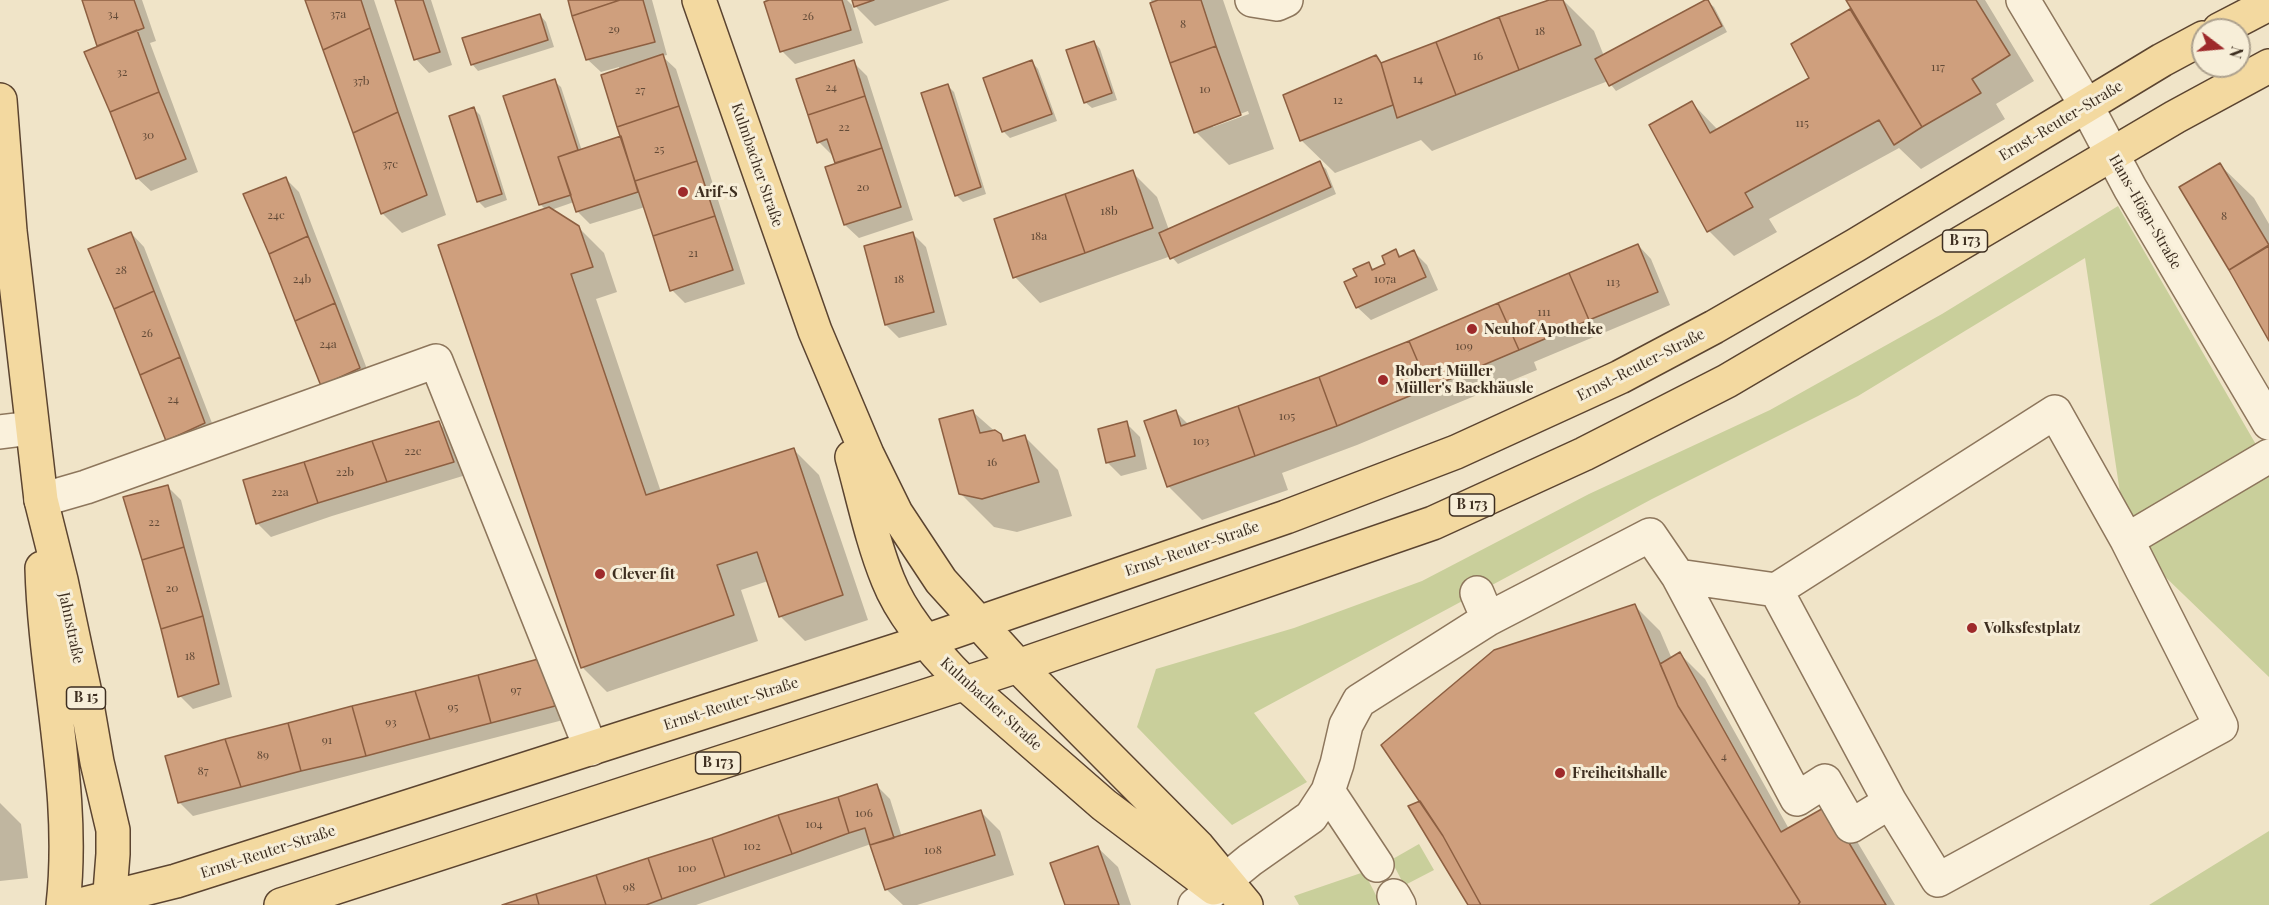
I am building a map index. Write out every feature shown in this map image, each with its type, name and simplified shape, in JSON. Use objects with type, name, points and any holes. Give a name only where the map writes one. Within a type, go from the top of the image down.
[{"type":"main road","name":"Kulmbacher Straße","points":[[699,0],[815,331],[888,582],[926,641],[964,683],[1104,805],[1223,897]]},
{"type":"main road","points":[[2242,18],[2269,4]]},
{"type":"main road","name":"Ernst-Reuter-Straße","points":[[100,903],[176,881],[926,641],[1286,517],[1412,470],[1532,419],[1620,377],[1714,327],[2191,44]]},
{"type":"main road","name":"B 173","points":[[280,905],[1018,666],[1433,523],[1584,454],[1726,381],[2112,153],[2269,66]]},
{"type":"main road","name":"Jahnstraße","points":[[0,100],[10,231],[41,500],[44,612],[68,840],[63,905]]},
{"type":"main road","name":"Kulmbacher Straße","points":[[815,331],[867,454],[896,513],[940,581],[1018,666],[1198,847],[1223,897]]},
{"type":"main road","name":"Jahnstraße","points":[[41,500],[61,580],[97,762],[111,820],[113,854],[100,903]]},
{"type":"street","points":[[1252,0],[1277,4],[1286,0]]},
{"type":"street","name":"Hans-Högn-Straße","points":[[2023,0],[2086,105],[2130,188],[2269,423]]},
{"type":"street","points":[[41,500],[86,487],[436,361],[591,749]]},
{"type":"street","points":[[1678,576],[1776,590],[2055,412],[2127,540],[2221,726],[1938,880],[1890,802],[1776,590]]},
{"type":"street","points":[[0,432],[32,428]]},
{"type":"street","points":[[2127,540],[2269,456]]},
{"type":"street","points":[[1223,897],[1250,860],[1311,817],[1328,791],[1346,725],[1359,701],[1482,606],[1650,535],[1678,576],[1797,798],[1825,782],[1847,829],[1890,802]]},
{"type":"street","points":[[1328,791],[1377,865]]},
{"type":"green space","points":[[2118,206],[2269,467],[2269,677],[2127,540],[2085,258],[1858,396],[1652,499],[1254,713],[1307,782],[1232,825],[1137,727],[1156,669],[1294,628],[1422,581],[1589,494],[1770,410],[1942,314]]},
{"type":"green space","points":[[2269,831],[2269,905],[2149,905]]},
{"type":"green space","points":[[1419,844],[1434,870],[1407,884],[1402,881],[1391,860]]},
{"type":"green space","points":[[1364,872],[1380,903],[1377,905],[1299,905],[1294,896]]},
{"type":"building","points":[[82,0],[134,0],[144,28],[97,46]]},
{"type":"building","points":[[305,0],[361,0],[370,28],[323,50]]},
{"type":"building","points":[[395,0],[423,0],[440,52],[414,60]]},
{"type":"building","points":[[568,0],[620,0],[572,16]]},
{"type":"building","points":[[620,0],[643,0],[655,42],[586,60],[572,16]]},
{"type":"building","points":[[769,0],[842,0],[851,30],[780,52],[764,2]]},
{"type":"building","points":[[852,0],[874,0],[854,7]]},
{"type":"building","points":[[1158,0],[1201,0],[1216,46],[1170,63],[1150,3]]},
{"type":"building","points":[[1549,0],[1563,0],[1581,45],[1519,70],[1499,17]]},
{"type":"building","points":[[1708,0],[1722,26],[1609,86],[1595,59]]},
{"type":"building","points":[[1846,0],[1976,0],[2010,55],[1972,79],[1981,93],[1922,127]]},
{"type":"building","points":[[1850,9],[1922,127],[1894,145],[1879,120],[1745,193],[1753,207],[1707,232],[1649,125],[1692,101],[1710,133],[1809,78],[1791,44]]},
{"type":"building","points":[[540,14],[548,40],[471,65],[462,38]]},
{"type":"building","points":[[1499,17],[1519,70],[1456,95],[1436,42]]},
{"type":"building","points":[[370,28],[398,112],[353,133],[323,50]]},
{"type":"building","points":[[137,30],[159,92],[110,112],[84,52]]},
{"type":"building","points":[[1094,41],[1112,93],[1084,103],[1066,50]]},
{"type":"building","points":[[1436,42],[1456,95],[1397,118],[1381,63]]},
{"type":"building","points":[[1216,46],[1241,115],[1194,133],[1170,63]]},
{"type":"building","points":[[663,54],[679,106],[617,127],[601,75]]},
{"type":"building","points":[[1376,55],[1381,63],[1393,105],[1300,141],[1283,95]]},
{"type":"building","points":[[854,60],[865,96],[808,115],[796,79]]},
{"type":"building","points":[[1032,60],[1052,114],[1002,132],[983,78]]},
{"type":"building","points":[[555,79],[578,150],[558,157],[571,195],[539,205],[503,96]]},
{"type":"building","points":[[948,84],[981,187],[955,196],[921,93]]},
{"type":"building","points":[[159,92],[186,159],[136,179],[110,112]]},
{"type":"building","points":[[865,96],[882,148],[835,163],[827,139],[817,143],[808,115]]},
{"type":"building","points":[[679,106],[697,161],[635,181],[617,127]]},
{"type":"building","points":[[474,107],[502,194],[477,202],[449,116]]},
{"type":"building","points":[[398,112],[427,195],[381,214],[353,133]]},
{"type":"building","points":[[621,136],[638,192],[576,212],[558,157]]},
{"type":"building","points":[[882,148],[901,207],[844,225],[825,167]]},
{"type":"building","points":[[697,161],[715,216],[653,236],[635,181]]},
{"type":"building","points":[[1320,161],[1331,187],[1170,259],[1159,233]]},
{"type":"building","points":[[2220,163],[2269,245],[2229,270],[2179,187]]},
{"type":"building","points":[[1133,170],[1153,228],[1085,253],[1065,194]]},
{"type":"building","points":[[286,177],[308,236],[269,254],[243,194]]},
{"type":"building","points":[[1065,194],[1085,253],[1013,278],[994,219]]},
{"type":"building","points":[[549,207],[579,226],[593,267],[571,274],[646,495],[794,448],[843,595],[779,617],[757,552],[717,565],[734,615],[581,668],[438,245]]},
{"type":"building","points":[[715,216],[733,270],[670,291],[653,236]]},
{"type":"building","points":[[131,232],[154,291],[114,309],[88,249]]},
{"type":"building","points":[[913,232],[934,312],[885,325],[864,246]]},
{"type":"building","points":[[308,236],[335,303],[295,321],[269,254]]},
{"type":"building","points":[[1638,244],[1658,292],[1589,320],[1569,273]]},
{"type":"building","points":[[2269,246],[2269,341],[2229,270]]},
{"type":"building","points":[[1396,249],[1399,257],[1414,250],[1426,277],[1356,308],[1344,282],[1357,276],[1353,269],[1369,262],[1372,270],[1385,264],[1382,256]]},
{"type":"building","points":[[1569,273],[1589,320],[1519,350],[1498,303]]},
{"type":"building","points":[[154,291],[180,357],[140,375],[114,309]]},
{"type":"building","points":[[335,303],[360,368],[321,386],[295,321]]},
{"type":"building","points":[[1498,303],[1519,350],[1429,388],[1409,341]]},
{"type":"building","points":[[1409,341],[1429,388],[1337,426],[1319,377]]},
{"type":"building","points":[[180,357],[205,423],[166,441],[140,375]]},
{"type":"building","points":[[1319,377],[1337,426],[1255,456],[1238,406]]},
{"type":"building","points":[[1238,406],[1255,456],[1167,487],[1144,421],[1176,410],[1181,426]]},
{"type":"building","points":[[973,410],[980,433],[995,430],[1001,434],[1003,441],[1025,435],[1039,482],[982,499],[959,494],[939,419]]},
{"type":"building","points":[[439,421],[454,462],[387,482],[372,441]]},
{"type":"building","points":[[1127,421],[1135,456],[1106,463],[1098,429]]},
{"type":"building","points":[[372,441],[387,482],[318,503],[304,462]]},
{"type":"building","points":[[304,462],[318,503],[256,524],[243,480]]},
{"type":"building","points":[[168,485],[184,547],[142,560],[123,497]]},
{"type":"building","points":[[184,547],[203,616],[161,629],[142,560]]},
{"type":"building","name":"Freiheitshalle","points":[[1635,604],[1678,706],[1800,902],[1798,905],[1481,905],[1443,836],[1381,745],[1494,650]]},
{"type":"building","points":[[203,616],[219,684],[178,697],[161,629]]},
{"type":"building","points":[[1680,652],[1781,832],[1827,806],[1886,905],[1798,905],[1800,902],[1678,706],[1660,664]]},
{"type":"building","points":[[542,658],[555,706],[491,723],[478,675]]},
{"type":"building","points":[[478,675],[491,723],[430,739],[415,691]]},
{"type":"building","points":[[415,691],[430,739],[366,756],[352,706]]},
{"type":"building","points":[[352,706],[366,756],[301,771],[288,723]]},
{"type":"building","points":[[288,723],[301,771],[241,787],[225,739]]},
{"type":"building","points":[[225,739],[241,787],[178,803],[165,756]]},
{"type":"building","points":[[877,784],[894,838],[870,845],[865,828],[849,833],[838,797]]},
{"type":"building","points":[[838,797],[849,833],[792,854],[778,815]]},
{"type":"building","points":[[1420,801],[1443,836],[1481,905],[1468,905],[1408,806]]},
{"type":"building","points":[[981,810],[995,855],[885,890],[870,845]]},
{"type":"building","points":[[778,815],[792,854],[725,877],[712,838]]},
{"type":"building","points":[[712,838],[725,877],[662,899],[648,858]]},
{"type":"building","points":[[1098,846],[1119,905],[1065,905],[1050,863]]},
{"type":"building","points":[[648,858],[662,899],[646,905],[606,905],[596,875]]},
{"type":"building","points":[[596,875],[606,905],[539,905],[536,894]]},
{"type":"building","points":[[536,894],[539,905],[502,905]]},
{"type":"place","name":"Arif-S","points":[[683,192]]},
{"type":"place","name":"Neuhof Apotheke","points":[[1472,329]]},
{"type":"place","name":"Robert Müller Müller's Backhäusle","points":[[1383,380]]},
{"type":"place","name":"Clever fit","points":[[600,574]]},
{"type":"place","name":"Volksfestplatz","points":[[1972,628]]},
{"type":"place","name":"Freiheitshalle","points":[[1560,773]]}]
